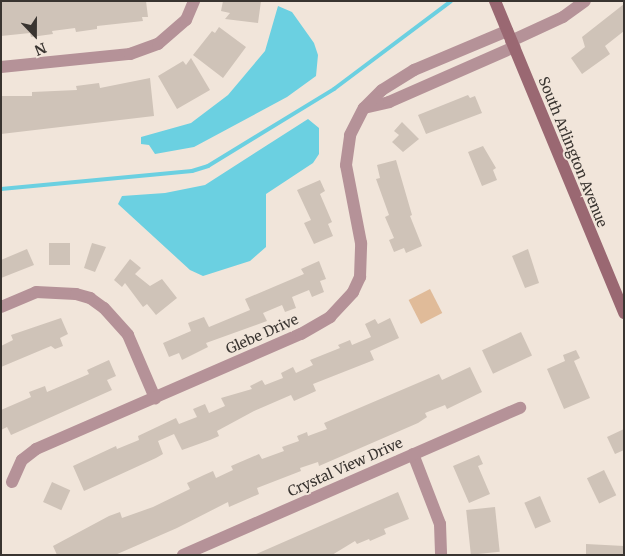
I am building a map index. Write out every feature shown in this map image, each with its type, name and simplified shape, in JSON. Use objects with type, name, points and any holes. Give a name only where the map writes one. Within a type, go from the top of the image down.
[{"type":"main road","name":"South Arlington Avenue","points":[[495,1],[624,313]]},
{"type":"street","points":[[1,67],[130,54],[158,44],[186,20],[194,1]]},
{"type":"street","points":[[364,108],[389,102],[511,39],[563,17],[585,1]]},
{"type":"street","name":"Glebe Drive","points":[[12,482],[22,460],[36,449],[316,326],[330,317],[353,292],[360,277],[362,260],[346,165],[350,135],[364,108],[394,81],[511,39]]},
{"type":"street","points":[[1,307],[36,292],[76,294],[90,298],[104,308],[128,335],[155,398]]},
{"type":"street","name":"Crystal View Drive","points":[[183,555],[520,408]]},
{"type":"street","points":[[413,454],[440,524],[442,555]]},
{"type":"shaded area","points":[[430,289],[442,313],[421,324],[409,300]]},
{"type":"water","points":[[278,6],[292,12],[314,43],[318,55],[316,76],[287,97],[194,147],[155,154],[149,145],[141,144],[141,137],[191,123],[228,95],[265,51]]},
{"type":"water","points":[[308,119],[319,128],[319,154],[313,163],[266,194],[266,247],[250,261],[203,276],[190,270],[118,204],[122,196],[165,193],[205,185]]},
{"type":"building","points":[[146,1],[148,17],[142,17],[143,21],[97,26],[97,29],[76,32],[75,28],[52,31],[53,34],[31,37],[30,33],[1,36],[1,2]]},
{"type":"building","points":[[223,1],[261,1],[258,23],[225,19],[230,13],[221,11]]},
{"type":"building","points":[[624,4],[624,31],[605,46],[610,54],[582,74],[571,58],[585,47],[582,37]]},
{"type":"building","points":[[219,27],[246,47],[223,78],[193,55],[212,31],[215,33]]},
{"type":"building","points":[[191,58],[210,90],[177,109],[158,76],[183,61],[186,65]]},
{"type":"building","points":[[150,78],[154,116],[1,134],[1,96],[32,96],[32,92],[77,90],[76,86],[99,83],[100,88]]},
{"type":"building","points":[[468,95],[470,98],[475,96],[482,113],[426,134],[418,115]]},
{"type":"building","points":[[402,122],[419,139],[403,152],[392,142],[399,135],[394,131]]},
{"type":"building","points":[[483,146],[496,168],[493,170],[497,180],[482,186],[468,152]]},
{"type":"building","points":[[396,160],[412,215],[410,216],[422,246],[406,253],[404,248],[394,252],[389,240],[394,238],[385,217],[389,215],[376,179],[380,178],[377,165]]},
{"type":"building","points":[[320,180],[325,191],[320,194],[332,222],[328,224],[333,236],[314,244],[304,223],[311,220],[297,190]]},
{"type":"building","points":[[49,243],[70,243],[70,265],[49,265]]},
{"type":"building","points":[[92,243],[106,247],[95,272],[84,268]]},
{"type":"building","points":[[27,249],[34,265],[1,278],[1,260]]},
{"type":"building","points":[[528,249],[539,283],[525,288],[512,256]]},
{"type":"building","points":[[130,259],[141,268],[135,274],[150,286],[162,279],[177,298],[156,315],[147,304],[143,307],[125,283],[122,287],[114,280]]},
{"type":"building","points":[[319,261],[326,279],[320,281],[324,292],[312,297],[309,290],[292,297],[296,308],[285,312],[282,305],[263,313],[267,321],[206,343],[208,347],[182,360],[179,353],[169,357],[163,343],[191,331],[188,323],[204,317],[209,327],[250,310],[245,299],[304,274],[301,269]]},
{"type":"building","points":[[61,318],[68,334],[60,338],[63,346],[55,349],[51,346],[1,367],[1,346],[13,340],[11,335]]},
{"type":"building","points":[[390,318],[399,338],[370,351],[374,360],[313,384],[316,391],[294,401],[291,395],[254,411],[217,431],[219,436],[210,440],[182,450],[174,434],[158,441],[163,454],[84,491],[73,466],[116,446],[117,449],[139,440],[138,436],[176,418],[179,424],[197,417],[193,409],[205,404],[209,413],[225,406],[221,398],[252,389],[250,386],[262,380],[265,385],[283,378],[281,373],[293,367],[296,373],[313,365],[310,360],[340,348],[338,345],[350,340],[352,345],[371,337],[365,324],[375,319],[378,324]]},
{"type":"building","points":[[521,332],[532,356],[493,374],[482,350]]},
{"type":"building","points":[[576,350],[580,358],[574,361],[590,398],[564,409],[547,369],[565,361],[563,355]]},
{"type":"building","points":[[109,360],[116,376],[107,380],[112,390],[11,435],[7,427],[1,430],[1,410],[31,397],[29,392],[45,386],[47,392],[89,374],[87,370]]},
{"type":"building","points":[[470,367],[482,392],[447,409],[445,405],[425,413],[427,417],[418,423],[319,466],[318,462],[300,468],[301,471],[257,488],[259,494],[229,507],[228,502],[177,528],[115,555],[57,555],[53,546],[109,516],[120,512],[122,518],[153,507],[190,489],[187,483],[213,471],[216,478],[233,470],[231,466],[259,454],[262,459],[284,451],[282,447],[299,441],[297,436],[307,432],[308,436],[327,429],[324,423],[439,374],[442,380]]},
{"type":"building","points":[[624,429],[624,450],[615,454],[607,437]]},
{"type":"building","points":[[479,455],[483,464],[478,466],[490,494],[469,503],[453,466]]},
{"type":"building","points":[[604,470],[616,495],[599,503],[587,478]]},
{"type":"building","points":[[52,482],[70,490],[61,510],[43,502]]},
{"type":"building","points":[[398,492],[409,519],[384,529],[386,534],[370,541],[369,539],[357,544],[355,541],[332,555],[254,555]]},
{"type":"building","points":[[540,496],[551,522],[535,528],[524,503]]},
{"type":"building","points":[[495,507],[500,552],[471,555],[466,510]]},
{"type":"building","points":[[586,544],[624,546],[624,555],[586,555]]},
{"type":"waterway","points":[[1,189],[192,171],[208,166],[334,89],[451,1]]}]
